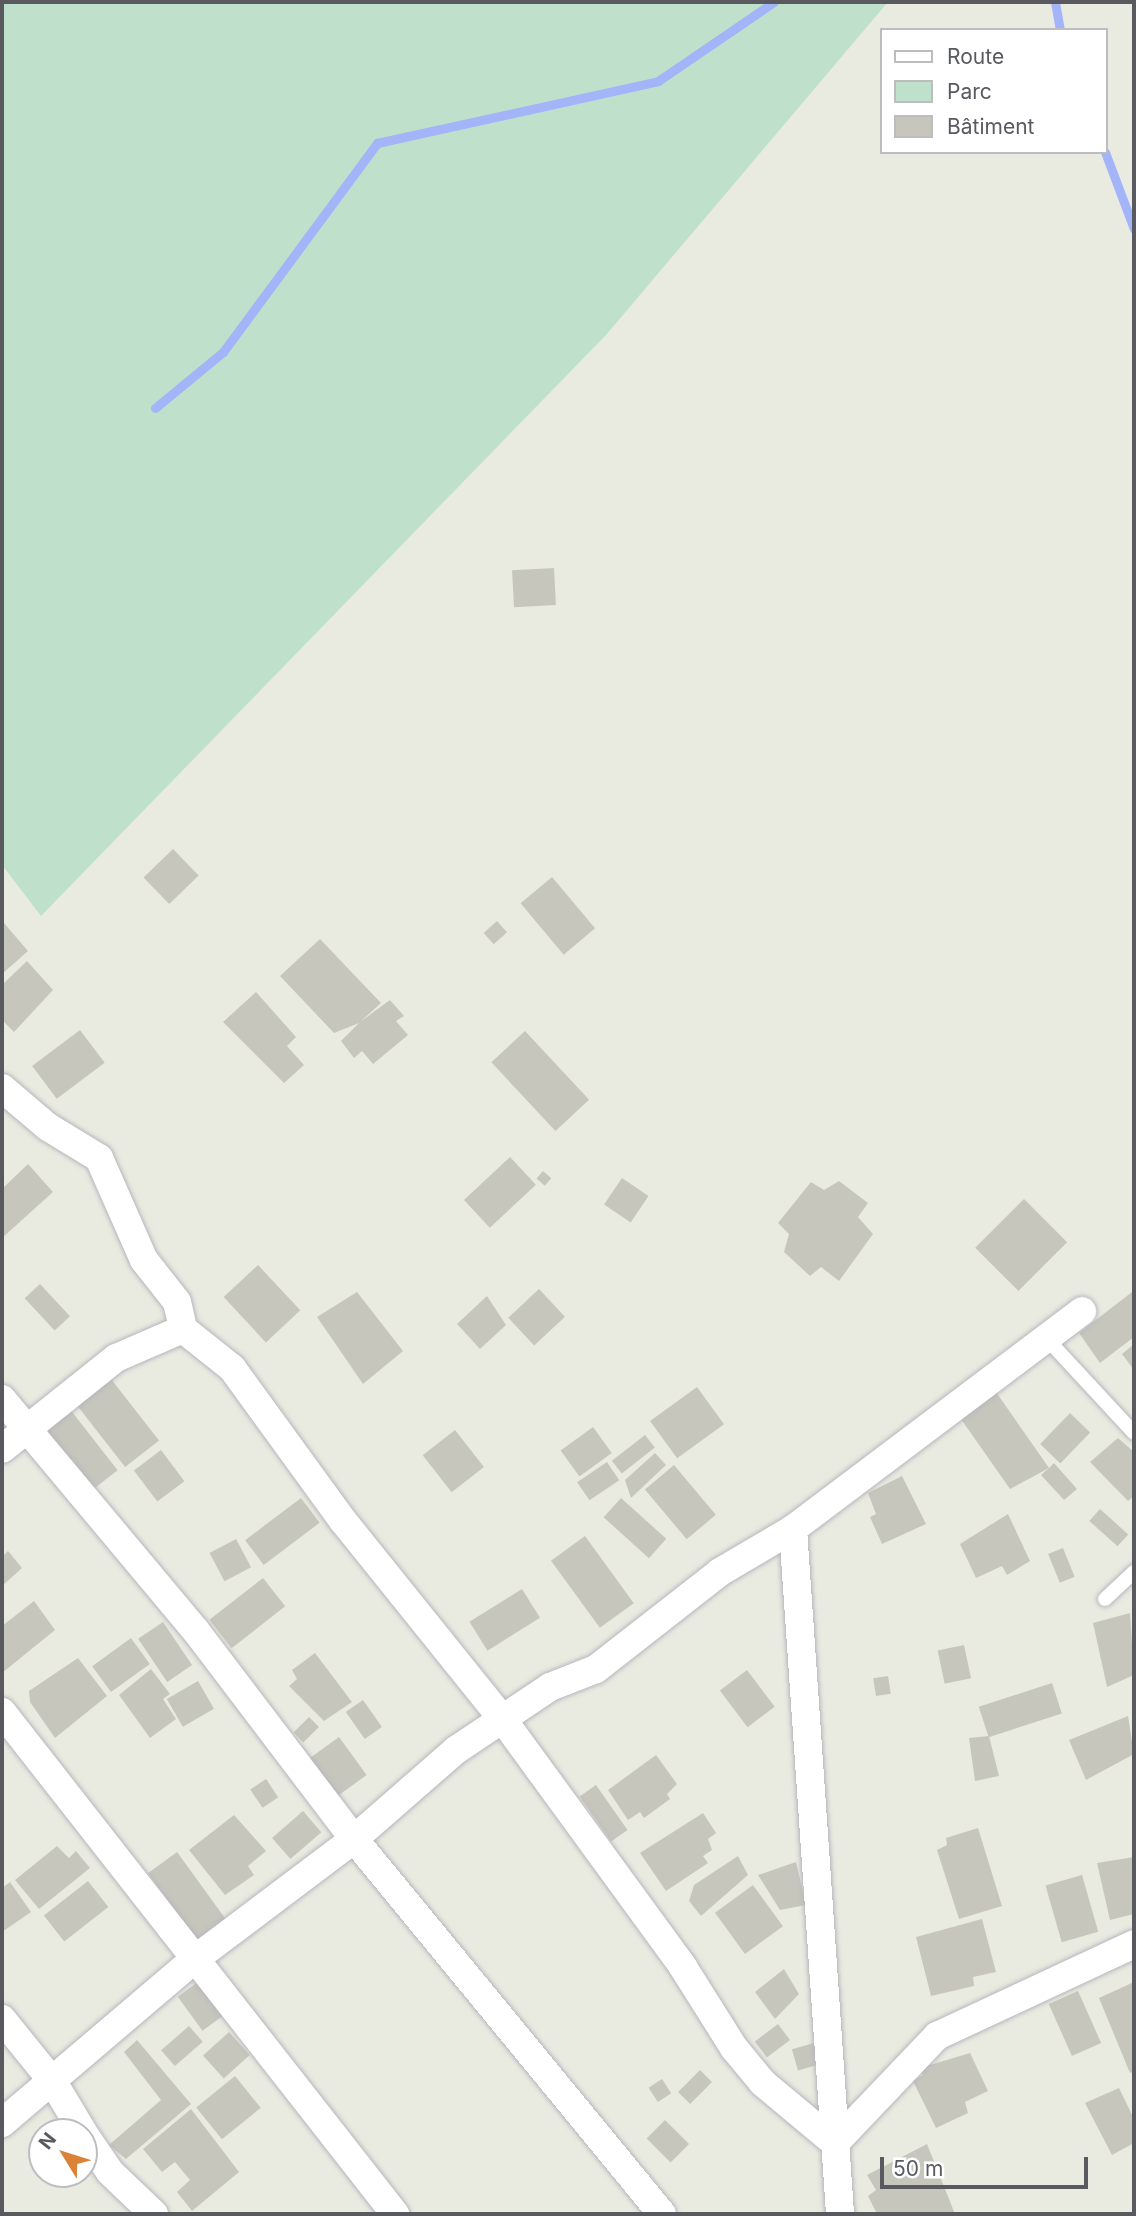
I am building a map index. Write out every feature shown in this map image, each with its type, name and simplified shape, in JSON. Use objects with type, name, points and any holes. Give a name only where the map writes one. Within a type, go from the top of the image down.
[{"type":"street","points":[[2,1088],[48,1127],[99,1158],[144,1260],[177,1302],[183,1329],[232,1368],[344,1522],[501,1717],[683,1967],[734,2048],[763,2083],[835,2143]]},
{"type":"street","points":[[2,2123],[195,1959],[354,1839],[406,1789],[501,1717],[550,1687],[596,1669],[720,1572],[793,1529],[1082,1311]]},
{"type":"street","points":[[2,1449],[24,1428],[116,1357],[183,1329]]},
{"type":"street","points":[[2,1399],[196,1630],[354,1839],[662,2214]]},
{"type":"street","points":[[793,1529],[840,2214]]},
{"type":"street","points":[[2,1712],[395,2214]]},
{"type":"street","points":[[835,2143],[937,2036],[1134,1944]]},
{"type":"street","points":[[2,2019],[53,2082],[74,2118]]},
{"type":"street","points":[[98,2155],[110,2172],[154,2214]]},
{"type":"lane","points":[[1046,1338],[1134,1433]]},
{"type":"lane","points":[[1105,1599],[1134,1572]]},
{"type":"green space","points":[[2,2],[888,2],[606,335],[41,916],[2,865]]},
{"type":"building","points":[[554,568],[556,605],[514,607],[512,570]]},
{"type":"building","points":[[173,849],[199,876],[169,904],[144,877]]},
{"type":"building","points":[[552,877],[595,928],[564,955],[521,903]]},
{"type":"building","points":[[497,921],[507,932],[494,944],[484,933]]},
{"type":"building","points":[[4,923],[28,951],[2,974],[2,925]]},
{"type":"building","points":[[320,939],[381,1003],[360,1022],[390,1000],[404,1016],[396,1021],[408,1035],[373,1064],[362,1051],[354,1058],[341,1041],[359,1023],[334,1033],[280,976]]},
{"type":"building","points":[[27,961],[53,990],[14,1032],[2,1020],[2,985]]},
{"type":"building","points":[[256,992],[296,1037],[287,1046],[304,1065],[284,1083],[223,1022]]},
{"type":"building","points":[[80,1030],[105,1063],[57,1099],[32,1066]]},
{"type":"building","points":[[525,1031],[589,1100],[555,1131],[491,1062]]},
{"type":"building","points":[[510,1157],[536,1185],[490,1228],[464,1200]]},
{"type":"building","points":[[28,1164],[53,1192],[2,1238],[2,1189]]},
{"type":"building","points":[[543,1171],[551,1178],[545,1186],[536,1179]]},
{"type":"building","points":[[622,1178],[649,1196],[631,1222],[604,1205]]},
{"type":"building","points":[[839,1181],[868,1203],[858,1217],[873,1234],[839,1281],[821,1267],[810,1276],[784,1252],[789,1234],[778,1223],[811,1182],[824,1190]]},
{"type":"building","points":[[1024,1199],[1067,1242],[1018,1291],[975,1248]]},
{"type":"building","points":[[258,1265],[300,1310],[266,1342],[224,1297]]},
{"type":"building","points":[[40,1284],[70,1316],[55,1331],[25,1298]]},
{"type":"building","points":[[539,1289],[565,1317],[534,1345],[508,1318]]},
{"type":"building","points":[[357,1292],[403,1351],[363,1384],[317,1317]]},
{"type":"building","points":[[1132,1292],[1134,1337],[1100,1363],[1079,1333]]},
{"type":"building","points":[[487,1296],[506,1325],[480,1349],[457,1324]]},
{"type":"building","points":[[1134,1344],[1134,1370],[1122,1354]]},
{"type":"building","points":[[111,1379],[159,1440],[125,1467],[77,1405]]},
{"type":"building","points":[[697,1387],[724,1424],[677,1458],[650,1421]]},
{"type":"building","points":[[996,1392],[1049,1468],[1010,1489],[961,1419]]},
{"type":"building","points":[[69,1408],[118,1470],[92,1491],[43,1428]]},
{"type":"building","points":[[1070,1413],[1090,1432],[1060,1463],[1040,1444]]},
{"type":"building","points":[[593,1427],[612,1453],[579,1476],[561,1451]]},
{"type":"building","points":[[455,1430],[484,1467],[452,1492],[423,1455]]},
{"type":"building","points":[[645,1435],[655,1448],[622,1473],[612,1461]]},
{"type":"building","points":[[1118,1438],[1134,1452],[1134,1496],[1128,1501],[1090,1462]]},
{"type":"building","points":[[161,1450],[184,1481],[157,1502],[134,1470]]},
{"type":"building","points":[[655,1453],[666,1465],[631,1498],[625,1480]]},
{"type":"building","points":[[607,1462],[619,1480],[589,1500],[577,1482]]},
{"type":"building","points":[[1054,1463],[1077,1489],[1064,1500],[1041,1475]]},
{"type":"building","points":[[674,1465],[716,1515],[687,1539],[645,1489]]},
{"type":"building","points":[[902,1476],[926,1524],[882,1544],[870,1517],[876,1514],[868,1493]]},
{"type":"building","points":[[301,1498],[320,1523],[264,1565],[245,1540]]},
{"type":"building","points":[[621,1498],[666,1539],[649,1558],[604,1517]]},
{"type":"building","points":[[1100,1509],[1128,1534],[1118,1546],[1089,1521]]},
{"type":"building","points":[[1008,1514],[1030,1561],[1007,1575],[1002,1566],[976,1578],[960,1544]]},
{"type":"building","points":[[585,1536],[634,1603],[600,1628],[551,1561]]},
{"type":"building","points":[[236,1539],[251,1567],[225,1581],[210,1553]]},
{"type":"building","points":[[1063,1548],[1075,1577],[1060,1583],[1048,1554]]},
{"type":"building","points":[[8,1551],[22,1568],[2,1586],[2,1557]]},
{"type":"building","points":[[263,1578],[285,1606],[232,1648],[209,1620]]},
{"type":"building","points":[[522,1589],[540,1618],[487,1651],[469,1622]]},
{"type":"building","points":[[34,1601],[55,1630],[2,1673],[2,1626]]},
{"type":"building","points":[[1130,1613],[1134,1675],[1107,1687],[1093,1623]]},
{"type":"building","points":[[163,1622],[192,1665],[167,1682],[138,1639]]},
{"type":"building","points":[[131,1638],[150,1664],[111,1692],[92,1666]]},
{"type":"building","points":[[964,1645],[971,1678],[945,1684],[938,1651]]},
{"type":"building","points":[[315,1653],[352,1702],[324,1721],[289,1686],[297,1679],[292,1670]]},
{"type":"building","points":[[78,1658],[107,1696],[55,1738],[30,1702],[29,1691]]},
{"type":"building","points":[[151,1669],[170,1694],[163,1699],[176,1719],[150,1738],[119,1695]]},
{"type":"building","points":[[747,1670],[775,1707],[748,1727],[720,1690]]},
{"type":"building","points":[[888,1676],[891,1694],[876,1696],[873,1678]]},
{"type":"building","points":[[198,1681],[214,1709],[183,1727],[167,1699]]},
{"type":"building","points":[[1052,1683],[1062,1713],[989,1737],[979,1707]]},
{"type":"building","points":[[363,1700],[382,1727],[365,1739],[346,1712]]},
{"type":"building","points":[[1128,1716],[1134,1754],[1086,1780],[1069,1740]]},
{"type":"building","points":[[309,1717],[319,1727],[303,1742],[293,1733]]},
{"type":"building","points":[[989,1736],[999,1776],[975,1781],[969,1738]]},
{"type":"building","points":[[339,1737],[367,1775],[336,1797],[308,1759]]},
{"type":"building","points":[[656,1755],[677,1784],[667,1794],[670,1799],[644,1818],[640,1812],[628,1820],[608,1790]]},
{"type":"building","points":[[266,1779],[278,1797],[263,1808],[250,1790]]},
{"type":"building","points":[[596,1785],[628,1830],[611,1842],[580,1796]]},
{"type":"building","points":[[303,1811],[321,1832],[290,1859],[272,1838]]},
{"type":"building","points":[[703,1813],[716,1833],[708,1839],[712,1850],[703,1856],[708,1863],[666,1891],[640,1853]]},
{"type":"building","points":[[234,1815],[266,1851],[248,1866],[254,1875],[225,1895],[189,1850]]},
{"type":"building","points":[[978,1828],[1002,1906],[959,1919],[937,1850],[947,1845],[946,1838]]},
{"type":"building","points":[[57,1846],[69,1858],[76,1851],[90,1868],[39,1909],[15,1880]]},
{"type":"building","points":[[177,1852],[226,1919],[197,1940],[148,1873]]},
{"type":"building","points":[[738,1856],[748,1875],[701,1916],[689,1901],[694,1885]]},
{"type":"building","points":[[1134,1857],[1134,1914],[1110,1920],[1097,1863]]},
{"type":"building","points":[[796,1862],[806,1905],[780,1910],[758,1875]]},
{"type":"building","points":[[1082,1875],[1098,1932],[1062,1942],[1045,1885]]},
{"type":"building","points":[[88,1881],[108,1907],[64,1941],[44,1915]]},
{"type":"building","points":[[10,1882],[31,1912],[2,1932],[2,1888]]},
{"type":"building","points":[[753,1885],[783,1926],[745,1954],[715,1913]]},
{"type":"building","points":[[982,1919],[996,1972],[973,1977],[974,1986],[931,1996],[916,1937]]},
{"type":"building","points":[[784,1969],[799,1994],[775,2019],[755,1992]]},
{"type":"building","points":[[198,1982],[223,2016],[202,2031],[178,1997]]},
{"type":"building","points":[[1134,1982],[1134,2071],[1130,2073],[1099,1998]]},
{"type":"building","points":[[1078,1991],[1101,2043],[1072,2056],[1049,2004]]},
{"type":"building","points":[[778,2024],[790,2040],[767,2057],[755,2041]]},
{"type":"building","points":[[189,2026],[203,2042],[175,2066],[161,2050]]},
{"type":"building","points":[[229,2032],[250,2055],[224,2078],[203,2055]]},
{"type":"building","points":[[137,2040],[191,2104],[126,2159],[109,2145],[161,2100],[124,2052]]},
{"type":"building","points":[[814,2043],[820,2064],[798,2070],[792,2049]]},
{"type":"building","points":[[970,2053],[988,2091],[965,2102],[968,2113],[936,2128],[913,2081],[923,2075],[920,2068]]},
{"type":"building","points":[[700,2070],[712,2082],[690,2104],[678,2092]]},
{"type":"building","points":[[235,2076],[261,2108],[222,2139],[196,2107]]},
{"type":"building","points":[[662,2079],[671,2093],[658,2102],[649,2088]]},
{"type":"building","points":[[1119,2088],[1134,2119],[1134,2143],[1112,2155],[1085,2103]]},
{"type":"building","points":[[191,2109],[239,2172],[192,2211],[177,2192],[190,2180],[175,2162],[162,2172],[143,2149]]},
{"type":"building","points":[[665,2120],[689,2144],[671,2162],[647,2138]]},
{"type":"building","points":[[927,2144],[955,2214],[877,2214],[868,2196],[876,2190],[867,2175]]},
{"type":"waterway","points":[[155,408],[223,352],[377,143],[658,81],[774,2]]},
{"type":"waterway","points":[[1055,2],[1060,28]]},
{"type":"waterway","points":[[1106,154],[1134,229]]}]
